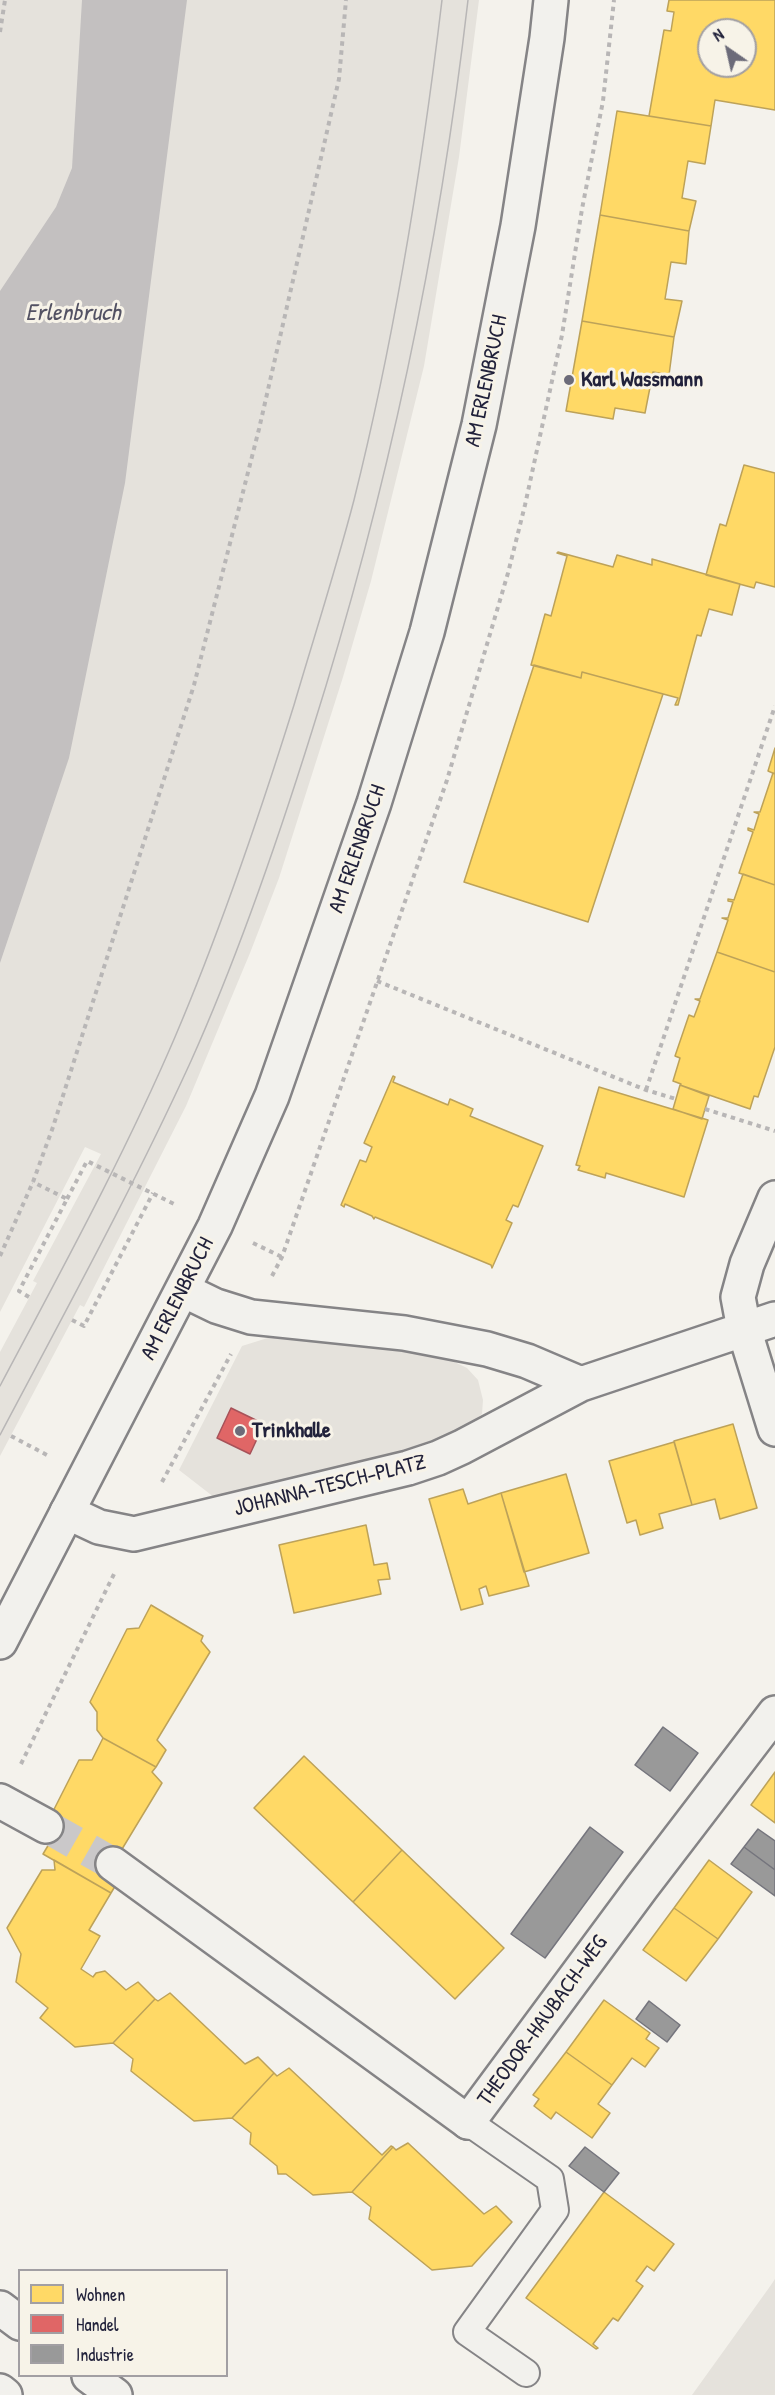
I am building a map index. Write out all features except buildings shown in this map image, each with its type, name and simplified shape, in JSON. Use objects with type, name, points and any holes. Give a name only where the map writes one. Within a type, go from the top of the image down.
[{"type":"main road","name":"AM ERLENBRUCH","points":[[0,1642],[215,1226],[272,1096],[374,803],[427,632],[484,401],[518,226],[551,0]]},
{"type":"main road","points":[[775,1198],[747,1264],[738,1297],[744,1329],[775,1429]]},
{"type":"main road","points":[[183,1290],[216,1306],[251,1317],[404,1333],[456,1343],[526,1361],[581,1384]]},
{"type":"main road","name":"JOHANNA-TESCH-PLATZ","points":[[67,1512],[99,1527],[134,1534],[408,1468],[438,1458],[503,1427],[581,1384],[775,1319]]},
{"type":"main road","name":"THEODOR-HAUBACH-WEG","points":[[113,1864],[468,2122],[642,1887],[775,1713]]},
{"type":"main road","points":[[1,1801],[46,1826]]},
{"type":"main road","points":[[0,2308],[18,2322]]},
{"type":"main road","points":[[90,2377],[115,2395]]},
{"type":"main road","points":[[0,2391],[5,2395]]},
{"type":"lane","points":[[468,2122],[550,2179],[555,2210],[467,2332],[526,2373]]},
{"type":"path","points":[[0,32],[5,0]]},
{"type":"path","points":[[0,1256],[33,1182],[194,685],[259,429],[339,78],[346,0]]},
{"type":"path","points":[[646,1090],[775,706]]},
{"type":"path","points":[[377,981],[646,1090],[676,1099]]},
{"type":"path","points":[[705,1108],[775,1131]]},
{"type":"path","points":[[29,1297],[19,1291],[87,1161],[176,1205],[180,1194]]},
{"type":"path","points":[[33,1182],[67,1199]]},
{"type":"path","points":[[72,1320],[84,1326],[153,1193]]},
{"type":"path","points":[[246,1240],[282,1257]]},
{"type":"path","points":[[1,1801],[134,1534],[251,1317]]},
{"type":"path","points":[[11,1436],[48,1456]]},
{"type":"shaded area","points":[[0,0],[479,0],[459,157],[424,366],[371,581],[279,878],[186,1106],[84,1307],[80,1305],[0,1456],[0,1352],[37,1283],[33,1281],[101,1154],[85,1147],[0,1312]]},
{"type":"shaded area","points":[[290,1331],[428,1349],[467,1368],[478,1380],[483,1400],[482,1414],[460,1433],[426,1449],[219,1501],[179,1470],[242,1346]]},
{"type":"shaded area","points":[[775,2279],[775,2395],[692,2395],[771,2285]]},
{"type":"water","name":"Erlenbruch","points":[[82,0],[187,0],[125,483],[69,758],[0,963],[0,291],[56,207],[72,168]]},
{"type":"tunnel","points":[[46,1826],[113,1864]]},
{"type":"tram line","points":[[0,1386],[113,1169],[175,1037],[224,914],[281,747],[347,526],[369,438],[406,252],[426,126],[442,0]]},
{"type":"tram line","points":[[0,1435],[122,1203],[191,1061],[241,939],[299,773],[364,551],[408,370],[442,186],[468,0]]},
{"type":"place","name":"Karl Wassmann","points":[[569,380]]},
{"type":"place","name":"Trinkhalle","points":[[240,1431]]}]
